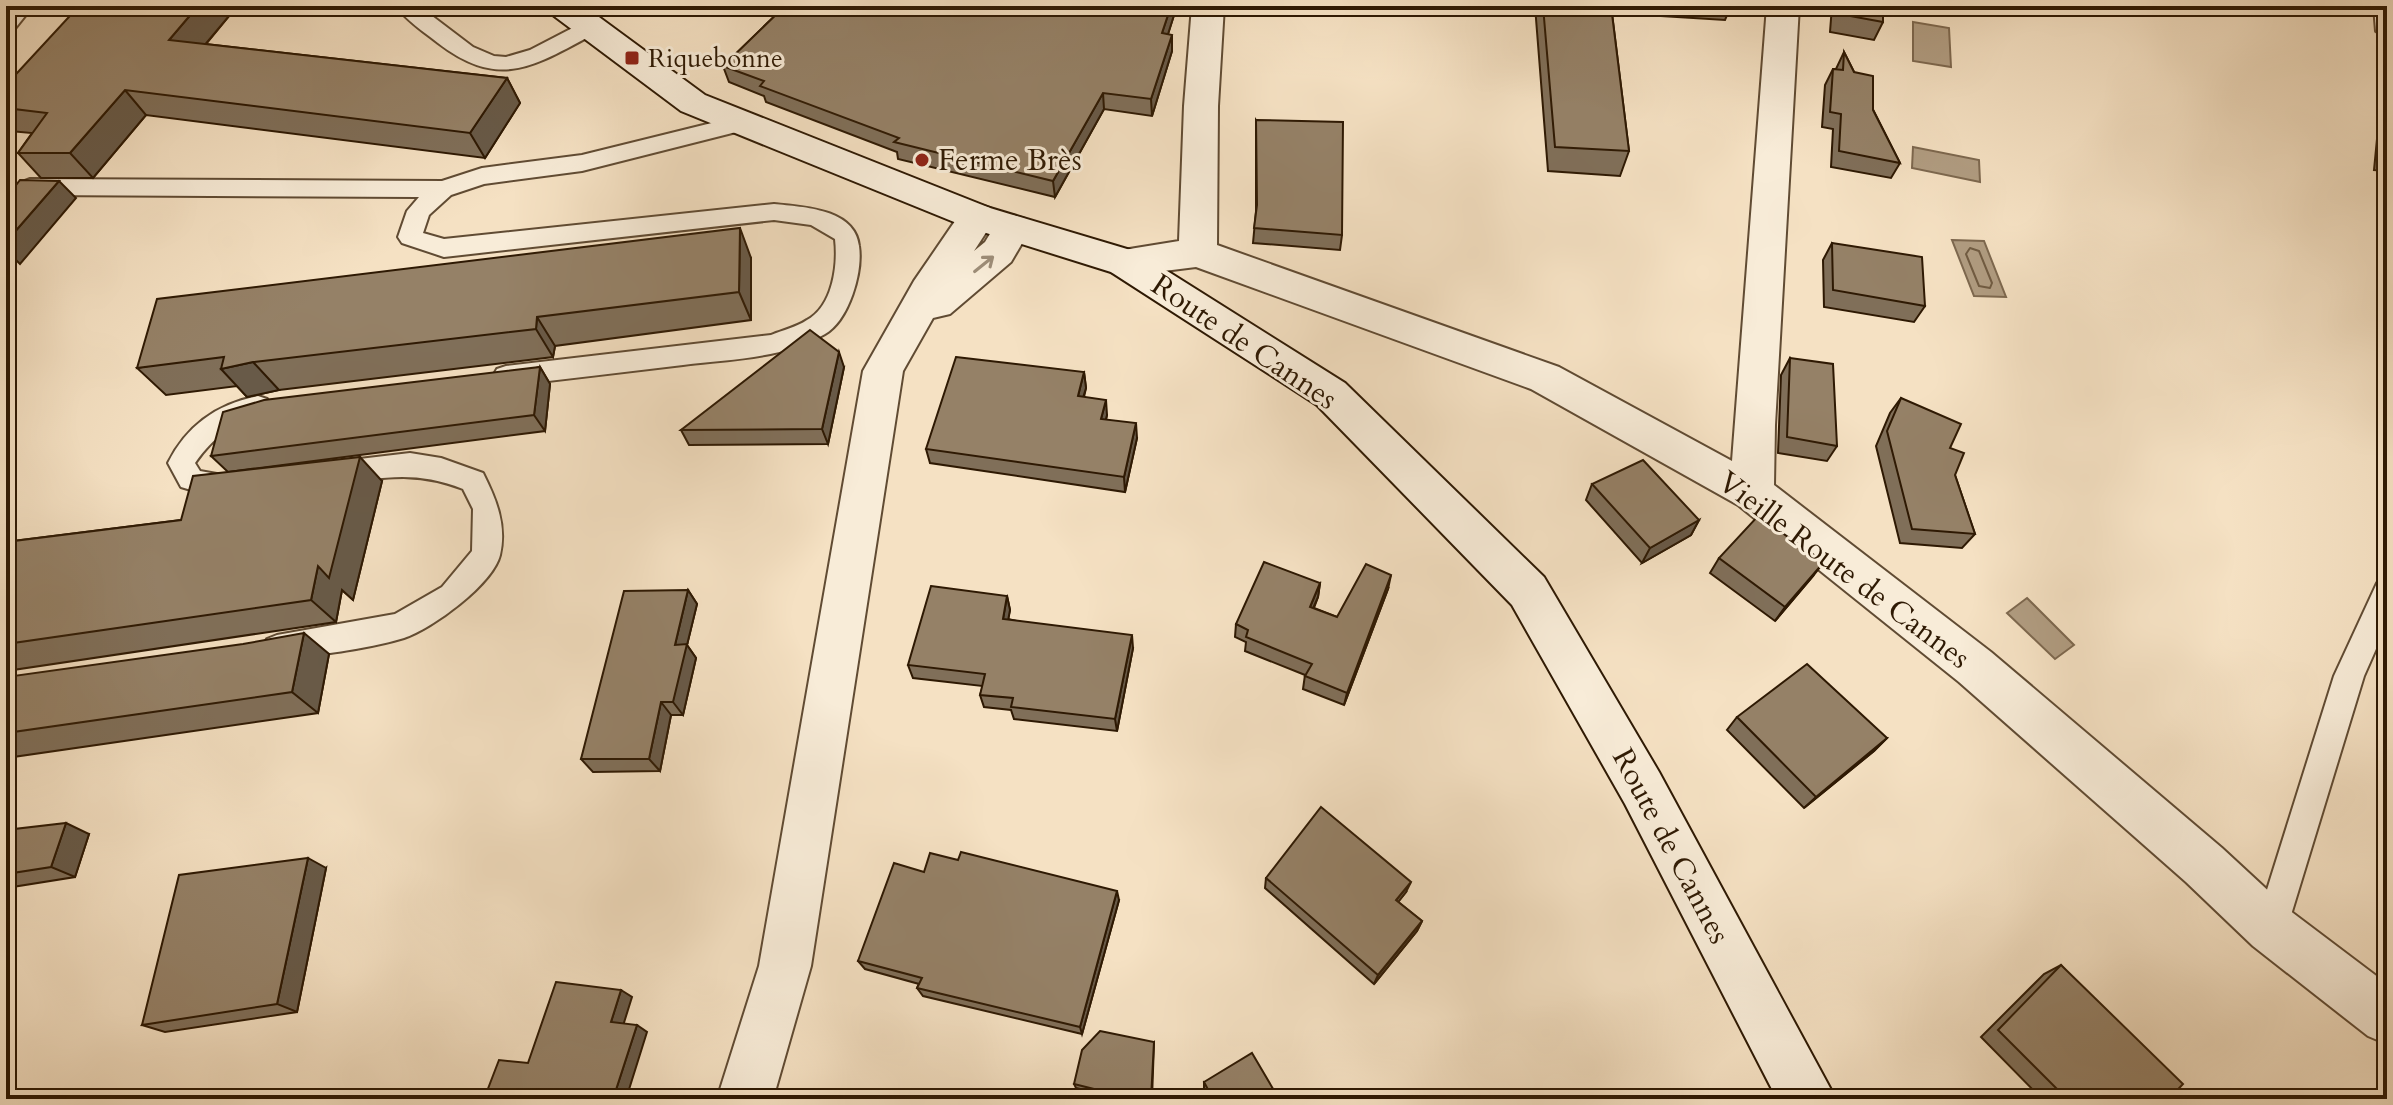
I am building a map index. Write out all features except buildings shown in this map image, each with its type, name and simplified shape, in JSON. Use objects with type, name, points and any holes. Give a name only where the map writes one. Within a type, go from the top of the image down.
[{"type":"street","points":[[1198,253],[1201,106],[1208,6]]},
{"type":"street","points":[[1753,493],[1754,425],[1783,6]]},
{"type":"street","name":"Route de Cannes","points":[[576,17],[693,103],[994,223],[1124,262],[1331,394],[1528,591],[1642,788],[1808,1099]]},
{"type":"street","points":[[745,1099],[785,966],[883,371],[907,330],[998,252],[994,223]]},
{"type":"street","name":"Vieille Route de Cannes","points":[[1124,262],[1198,253],[1545,378],[1753,493],[1975,667],[2204,865],[2271,928],[2387,1017]]},
{"type":"lane","points":[[6,26],[23,6]]},
{"type":"lane","points":[[406,6],[478,60],[508,64],[549,49],[576,17]]},
{"type":"lane","points":[[2384,6],[2387,31]]},
{"type":"lane","points":[[6,217],[30,187],[443,189],[482,176],[582,163],[744,123]]},
{"type":"lane","points":[[443,189],[419,211],[410,237],[444,248],[774,212],[816,217],[846,235],[849,259],[841,295],[819,326],[774,344],[480,379]]},
{"type":"lane","points":[[248,484],[218,487],[191,479],[181,463],[196,440],[216,420],[249,408],[279,403]]},
{"type":"lane","points":[[254,652],[401,626],[452,596],[486,555],[487,509],[473,481],[441,469],[410,464],[307,477]]},
{"type":"lane","points":[[2271,928],[2349,676],[2387,592]]},
{"type":"water","points":[[1913,22],[1949,28],[1951,67],[1913,61]]},
{"type":"water","points":[[1913,147],[1979,160],[1980,182],[1912,168]]},
{"type":"water","points":[[1952,240],[1984,241],[2006,297],[1974,296]]},
{"type":"water","points":[[2027,598],[2074,645],[2055,659],[2007,613]]},
{"type":"place","name":"Riquebonne","points":[[632,58]]},
{"type":"place","name":"Ferme Brès","points":[[922,160]]}]
